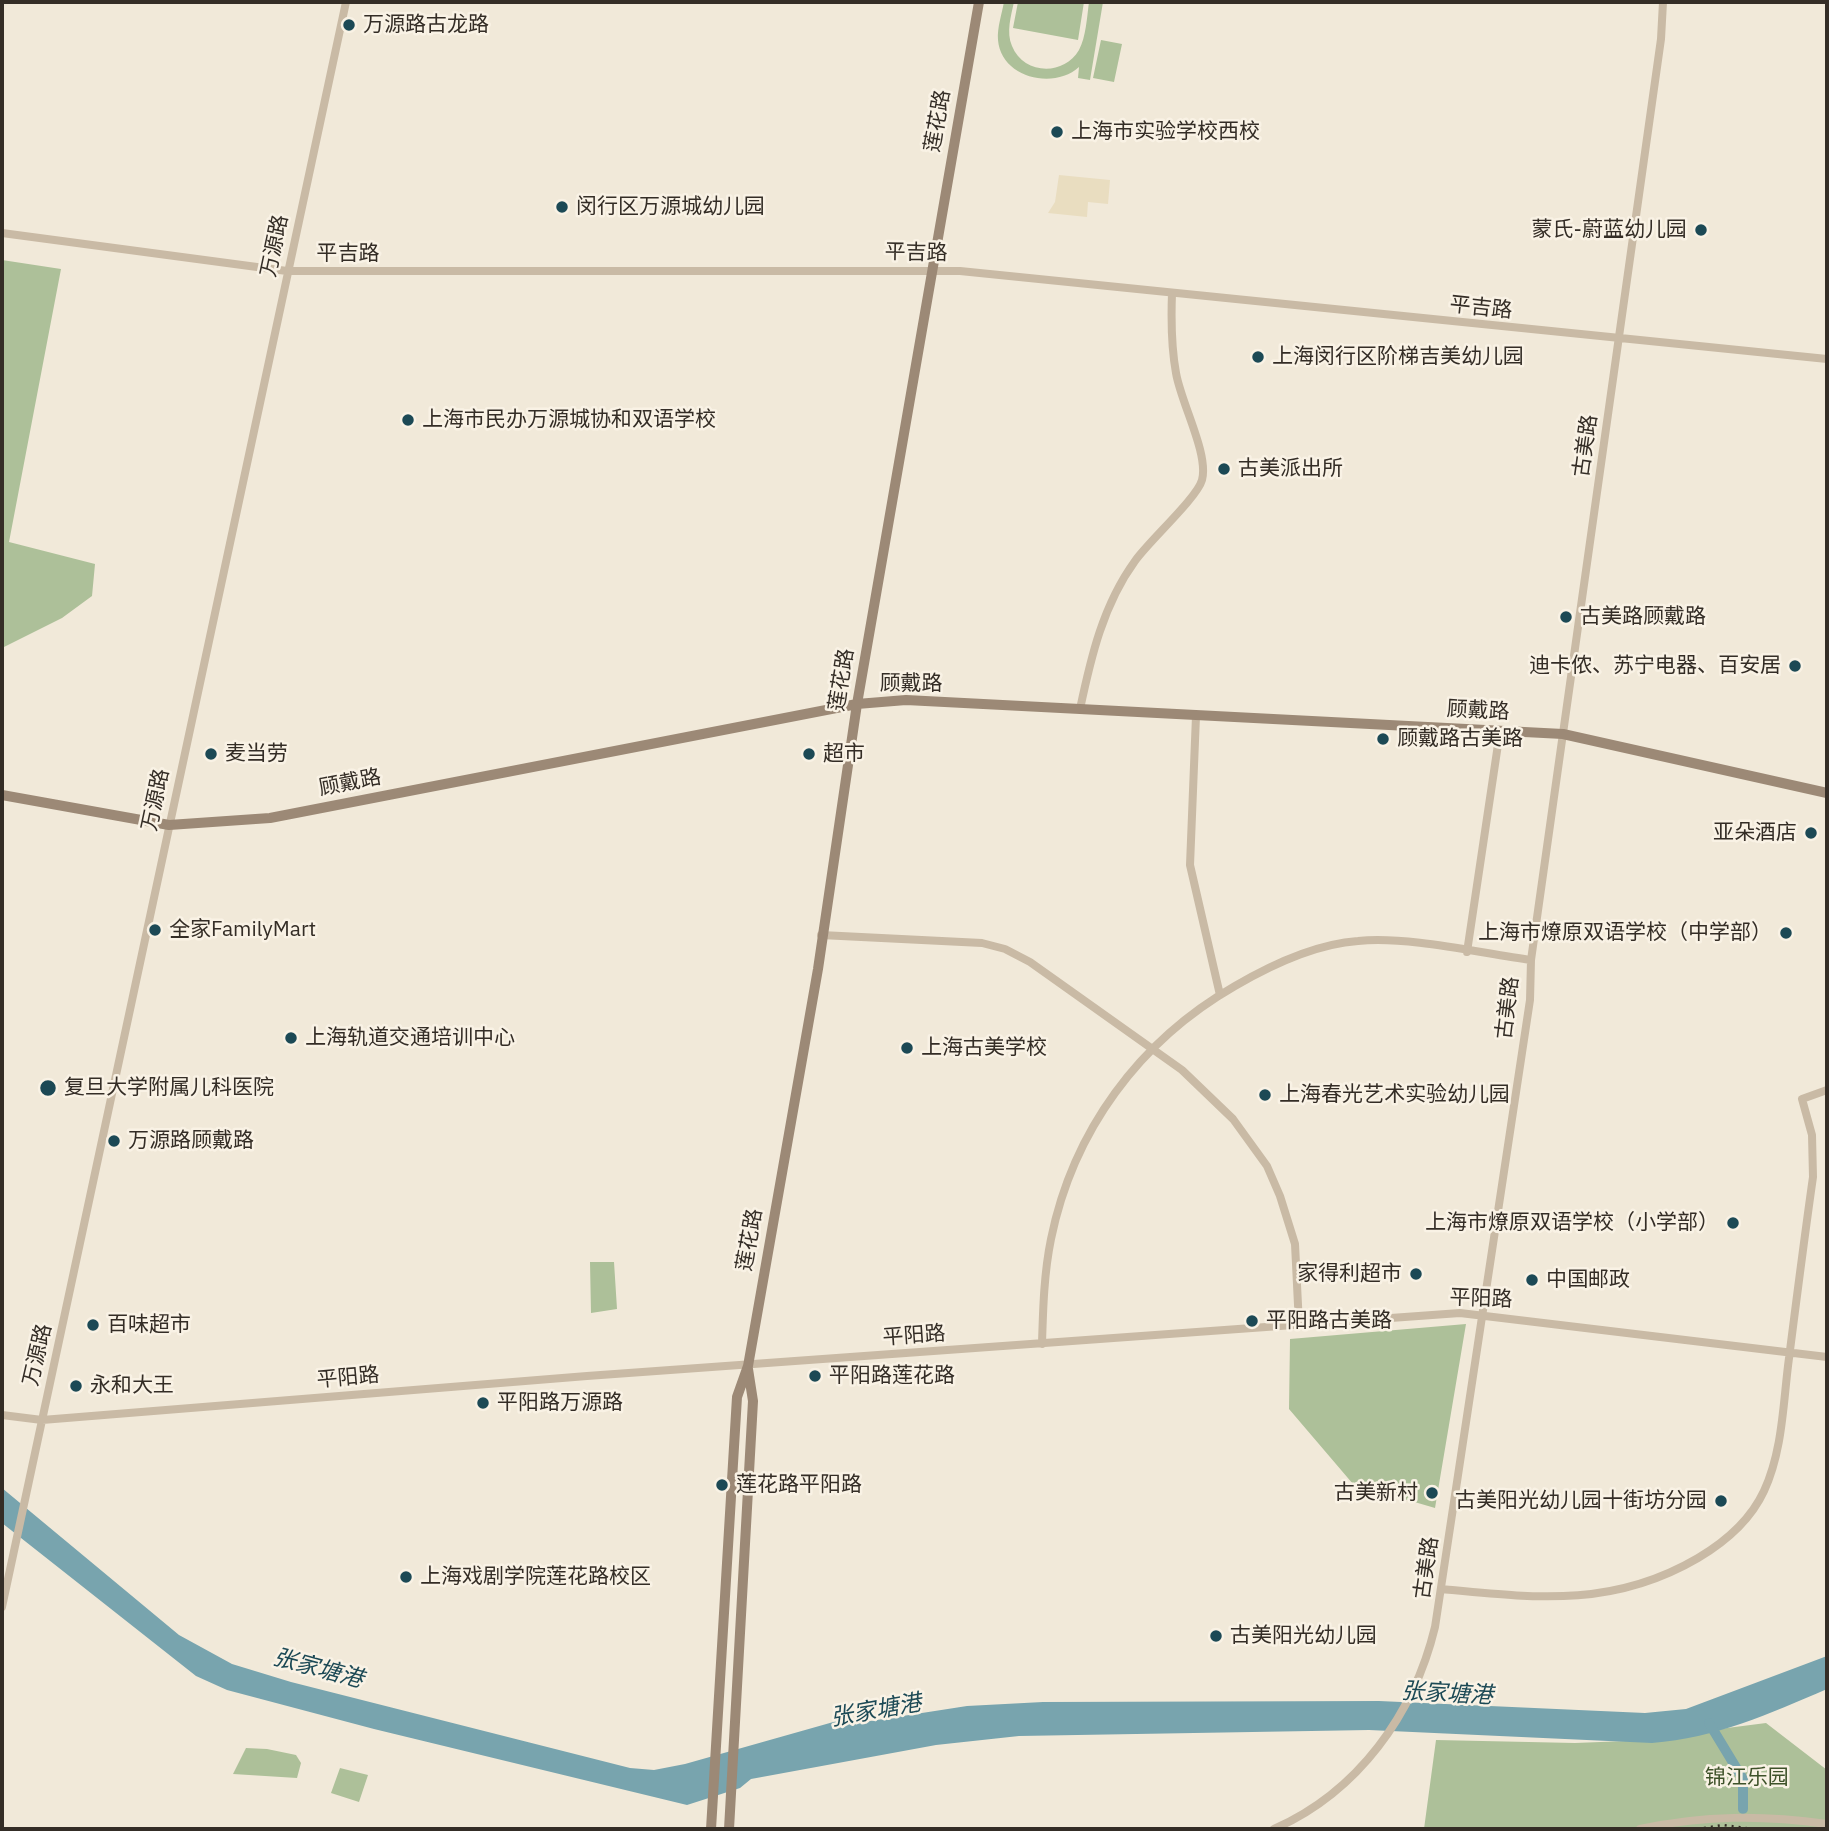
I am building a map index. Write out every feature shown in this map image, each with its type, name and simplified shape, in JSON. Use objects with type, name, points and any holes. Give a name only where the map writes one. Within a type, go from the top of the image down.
[{"type":"main road","name":"莲花路","points":[[711,1829],[737,1397],[748,1366],[931,270],[979,2]]},
{"type":"main road","name":"顾戴路","points":[[2,795],[169,825],[270,818],[858,704],[906,700],[1563,734],[1827,793]]},
{"type":"main road","name":"莲花路","points":[[729,1829],[753,1401],[748,1366]]},
{"type":"street","name":"万源路","points":[[2,1607],[346,2]]},
{"type":"street","name":"古美路","points":[[1274,1829],[1336,1791],[1357,1772],[1384,1740],[1412,1693],[1429,1650],[1441,1589],[1530,1000],[1531,960],[1661,39],[1663,2]]},
{"type":"street","name":"平吉路","points":[[2,233],[287,271],[931,270],[1827,359]]},
{"type":"street","points":[[1080,709],[1095,645],[1116,592],[1133,562],[1155,534],[1190,500],[1203,478],[1201,452],[1182,402],[1176,373],[1172,293]]},
{"type":"street","points":[[1195,716],[1190,865],[1220,995]]},
{"type":"street","points":[[1467,951],[1500,731]]},
{"type":"street","points":[[821,935],[982,943],[1005,949],[1030,962],[1210,1094],[1268,1166],[1295,1244],[1299,1325]]},
{"type":"street","points":[[1042,1344],[1050,1241],[1067,1182],[1101,1114],[1150,1048],[1220,995],[1292,958],[1335,944],[1375,940],[1531,960]]},
{"type":"street","points":[[1441,1589],[1538,1598],[1597,1595],[1653,1581],[1710,1551],[1732,1533],[1751,1512],[1767,1484],[1777,1449],[1812,1177],[1812,1135],[1802,1099],[1827,1090]]},
{"type":"street","name":"平阳路","points":[[2,1415],[41,1420],[587,1376],[1481,1313],[1827,1357]]},
{"type":"street","points":[[1640,1829],[1686,1820],[1771,1816],[1827,1824]]},
{"type":"street","points":[[1683,1829],[1686,1820]]},
{"type":"green space","points":[[1004,2],[1014,2],[1009,35],[1017,55],[1034,67],[1044,69],[1063,65],[1072,59],[1083,39],[1089,2],[1103,2],[1090,80],[1078,78],[1079,67],[1056,78],[1043,79],[1018,71],[1008,63],[1001,53],[998,40]]},
{"type":"green space","points":[[1018,2],[1084,2],[1078,40],[1013,28]]},
{"type":"green space","points":[[1101,40],[1122,44],[1114,82],[1093,78]]},
{"type":"green space","points":[[2,260],[61,269],[9,542],[95,564],[92,596],[62,618],[2,648]]},
{"type":"green space","points":[[590,1262],[614,1262],[617,1309],[591,1313]]},
{"type":"green space","points":[[1466,1324],[1435,1508],[1353,1484],[1289,1409],[1290,1339]]},
{"type":"green space","name":"锦江乐园","points":[[1766,1723],[1827,1770],[1827,1829],[1424,1829],[1436,1740],[1575,1743],[1626,1741]]},
{"type":"green space","points":[[246,1748],[296,1755],[301,1763],[297,1778],[233,1774]]},
{"type":"green space","points":[[340,1768],[368,1775],[359,1802],[331,1793]]},
{"type":"shaded area","points":[[1059,175],[1110,180],[1108,204],[1088,202],[1087,217],[1048,213],[1055,202]]},
{"type":"water","points":[[2,1488],[179,1635],[232,1664],[291,1682],[630,1768],[654,1770],[685,1764],[844,1719],[864,1722],[967,1706],[1043,1702],[1379,1701],[1645,1713],[1686,1709],[1827,1656],[1827,1689],[1763,1716],[1720,1730],[1652,1743],[1369,1730],[1019,1736],[936,1745],[751,1779],[740,1788],[687,1805],[374,1729],[227,1690],[196,1676],[2,1523]]},
{"type":"waterway","points":[[1709,1723],[1743,1779],[1743,1809]]},
{"type":"railway","points":[[1697,1829],[1723,1825],[1754,1829]]},
{"type":"place","name":"万源路古龙路","points":[[349,25]]},
{"type":"place","name":"上海市实验学校西校","points":[[1057,132]]},
{"type":"place","name":"闵行区万源城幼儿园","points":[[562,207]]},
{"type":"place","name":"蒙氏-蔚蓝幼儿园","points":[[1701,230]]},
{"type":"place","name":"上海闵行区阶梯吉美幼儿园","points":[[1258,357]]},
{"type":"place","name":"上海市民办万源城协和双语学校","points":[[408,420]]},
{"type":"place","name":"古美派出所","points":[[1224,469]]},
{"type":"place","name":"古美路顾戴路","points":[[1566,617]]},
{"type":"place","name":"迪卡侬、苏宁电器、百安居","points":[[1795,666]]},
{"type":"place","name":"顾戴路古美路","points":[[1383,739]]},
{"type":"place","name":"麦当劳","points":[[211,754]]},
{"type":"place","name":"超市","points":[[809,754]]},
{"type":"place","name":"亚朵酒店","points":[[1811,833]]},
{"type":"place","name":"全家FamilyMart","points":[[155,930]]},
{"type":"place","name":"上海市燎原双语学校（中学部）","points":[[1786,933]]},
{"type":"place","name":"上海轨道交通培训中心","points":[[291,1038]]},
{"type":"place","name":"上海古美学校","points":[[907,1048]]},
{"type":"place","name":"复旦大学附属儿科医院","points":[[48,1088]]},
{"type":"place","name":"上海春光艺术实验幼儿园","points":[[1265,1095]]},
{"type":"place","name":"万源路顾戴路","points":[[114,1141]]},
{"type":"place","name":"上海市燎原双语学校（小学部）","points":[[1733,1223]]},
{"type":"place","name":"家得利超市","points":[[1416,1274]]},
{"type":"place","name":"中国邮政","points":[[1532,1280]]},
{"type":"place","name":"平阳路古美路","points":[[1252,1321]]},
{"type":"place","name":"百味超市","points":[[93,1325]]},
{"type":"place","name":"平阳路莲花路","points":[[815,1376]]},
{"type":"place","name":"永和大王","points":[[76,1386]]},
{"type":"place","name":"平阳路万源路","points":[[483,1403]]},
{"type":"place","name":"莲花路平阳路","points":[[722,1485]]},
{"type":"place","name":"古美新村","points":[[1432,1493]]},
{"type":"place","name":"古美阳光幼儿园十街坊分园","points":[[1721,1501]]},
{"type":"place","name":"上海戏剧学院莲花路校区","points":[[406,1577]]},
{"type":"place","name":"古美阳光幼儿园","points":[[1216,1636]]},
{"type":"water label","name":"张家塘港","points":[[318,1669]]},
{"type":"water label","name":"张家塘港","points":[[1447,1694]]},
{"type":"water label","name":"张家塘港","points":[[876,1711]]}]
